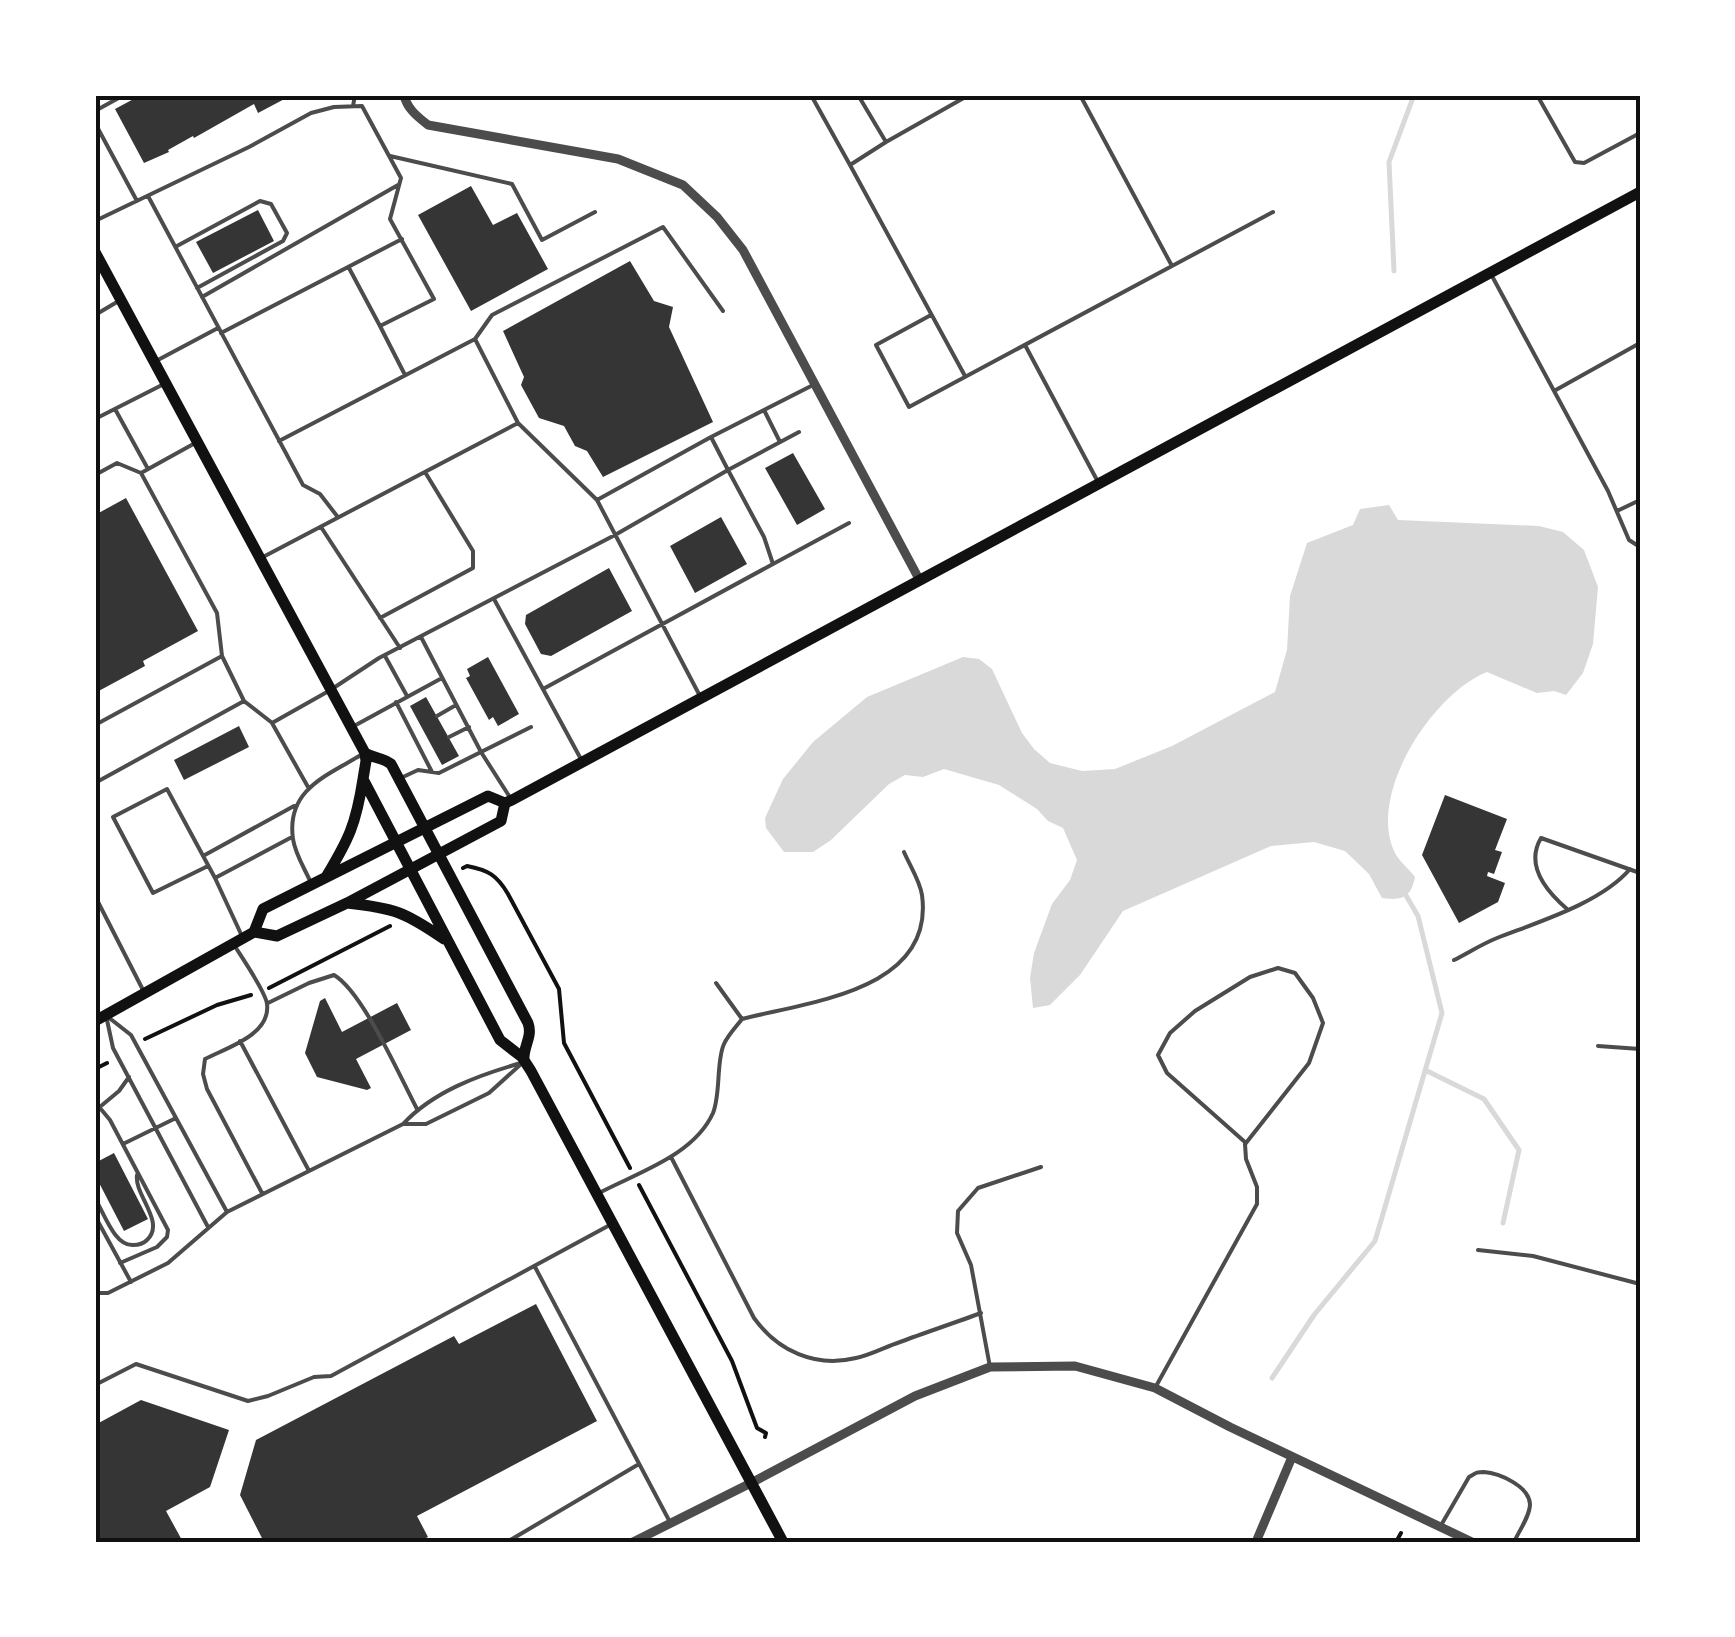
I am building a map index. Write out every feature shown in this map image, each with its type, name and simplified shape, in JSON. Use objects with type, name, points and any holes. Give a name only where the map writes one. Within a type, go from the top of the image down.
[{"type":"main road","points":[[101,1018],[244,938],[277,936],[501,821],[508,802],[1640,192]]},
{"type":"main road","points":[[95,252],[365,753],[357,816],[325,878]]},
{"type":"main road","points":[[365,753],[386,760],[399,779],[528,1023],[531,1035],[525,1048],[525,1062]]},
{"type":"main road","points":[[363,779],[500,1040],[525,1062],[782,1542]]},
{"type":"main road","points":[[244,938],[263,909],[488,796],[508,802]]},
{"type":"main road","points":[[347,903],[397,910],[449,942]]},
{"type":"street","points":[[405,98],[428,126],[618,159],[682,186],[717,216],[743,250],[919,580]]},
{"type":"street","points":[[634,1542],[915,1396],[990,1367],[1075,1366],[1155,1388],[1472,1542]]},
{"type":"street","points":[[1256,1542],[1292,1457]]},
{"type":"lane","points":[[95,111],[124,95]]},
{"type":"lane","points":[[353,106],[355,95]]},
{"type":"lane","points":[[811,95],[965,377]]},
{"type":"lane","points":[[858,95],[886,142]]},
{"type":"lane","points":[[956,103],[957,95]]},
{"type":"lane","points":[[850,164],[970,95]]},
{"type":"lane","points":[[1080,95],[1172,266]]},
{"type":"lane","points":[[1537,95],[1575,162],[1584,163],[1640,133]]},
{"type":"lane","points":[[95,222],[250,147],[310,113],[362,106],[401,178],[390,219],[434,299],[380,326]]},
{"type":"lane","points":[[95,123],[137,201]]},
{"type":"lane","points":[[390,156],[512,184],[542,240],[595,212]]},
{"type":"lane","points":[[202,297],[400,184]]},
{"type":"lane","points":[[148,196],[303,485],[320,494],[339,517]]},
{"type":"lane","points":[[176,247],[260,201],[271,204],[285,227],[282,241],[197,288]]},
{"type":"lane","points":[[931,314],[876,345],[909,406],[1273,212]]},
{"type":"lane","points":[[279,440],[475,339],[492,315],[663,226],[723,311]]},
{"type":"lane","points":[[154,362],[402,239]]},
{"type":"lane","points":[[348,267],[405,375]]},
{"type":"lane","points":[[1490,272],[1608,490],[1629,540],[1640,547]]},
{"type":"lane","points":[[95,315],[121,300]]},
{"type":"lane","points":[[475,339],[518,423],[597,500],[701,698]]},
{"type":"lane","points":[[1554,392],[1640,343]]},
{"type":"lane","points":[[1025,345],[1098,484]]},
{"type":"lane","points":[[95,419],[165,383]]},
{"type":"lane","points":[[597,500],[815,384]]},
{"type":"lane","points":[[115,409],[148,469]]},
{"type":"lane","points":[[764,409],[780,442]]},
{"type":"lane","points":[[259,559],[518,423]]},
{"type":"lane","points":[[272,723],[385,656],[615,535],[798,432]]},
{"type":"lane","points":[[710,437],[764,537],[773,564]]},
{"type":"lane","points":[[95,475],[117,464],[141,472],[197,442]]},
{"type":"lane","points":[[141,472],[218,613],[222,656],[244,701],[272,723],[308,787]]},
{"type":"lane","points":[[380,618],[473,568],[473,551],[425,472]]},
{"type":"lane","points":[[1616,511],[1640,500]]},
{"type":"lane","points":[[542,688],[849,524]]},
{"type":"lane","points":[[321,528],[400,648]]},
{"type":"lane","points":[[494,599],[582,762]]},
{"type":"lane","points":[[421,637],[508,802]]},
{"type":"lane","points":[[95,725],[222,656]]},
{"type":"lane","points":[[385,656],[407,696]]},
{"type":"lane","points":[[351,727],[442,678]]},
{"type":"lane","points":[[95,782],[244,701]]},
{"type":"lane","points":[[396,702],[432,772]]},
{"type":"lane","points":[[437,716],[456,704]]},
{"type":"lane","points":[[410,730],[420,725]]},
{"type":"lane","points":[[448,737],[469,727]]},
{"type":"lane","points":[[399,779],[418,770],[439,773],[531,727]]},
{"type":"lane","points":[[422,752],[432,746]]},
{"type":"lane","points":[[203,856],[294,806],[308,787],[365,753]]},
{"type":"lane","points":[[208,866],[153,894],[113,817],[167,789],[203,856],[208,866],[244,938],[267,1003],[265,1019],[256,1032],[206,1059],[203,1074],[207,1089],[263,1194]]},
{"type":"lane","points":[[294,806],[292,837],[312,885]]},
{"type":"lane","points":[[214,878],[292,837]]},
{"type":"lane","points":[[1567,909],[1551,896],[1538,873],[1534,860],[1541,838],[1640,872]]},
{"type":"lane","points":[[597,1194],[671,1157],[694,1138],[712,1112],[720,1080],[722,1047],[742,1019],[859,990],[888,974],[916,945],[922,920],[922,892],[904,852]]},
{"type":"lane","points":[[1454,960],[1600,895],[1630,869]]},
{"type":"lane","points":[[95,896],[144,992]]},
{"type":"lane","points":[[1155,1388],[1257,1204],[1258,1187],[1246,1160],[1246,1143],[1309,1063],[1324,1024],[1313,998],[1296,974],[1278,968],[1250,977],[1195,1011],[1170,1033],[1158,1055],[1167,1073],[1246,1143]]},
{"type":"lane","points":[[267,1003],[310,982],[334,976],[344,981],[358,998],[417,1109]]},
{"type":"lane","points":[[716,983],[742,1019]]},
{"type":"lane","points":[[101,1018],[208,1228]]},
{"type":"lane","points":[[101,1018],[131,1035],[227,1212]]},
{"type":"lane","points":[[240,1041],[308,1170]]},
{"type":"lane","points":[[1598,1046],[1640,1049]]},
{"type":"lane","points":[[95,1294],[108,1293],[168,1263],[227,1212],[403,1124],[417,1109],[477,1076],[525,1062]]},
{"type":"lane","points":[[403,1124],[426,1124],[489,1092],[525,1062]]},
{"type":"lane","points":[[120,1263],[157,1247],[167,1238],[168,1230],[110,1120],[97,1109],[129,1077]]},
{"type":"lane","points":[[123,1144],[176,1118]]},
{"type":"lane","points":[[671,1157],[754,1318],[778,1345],[810,1358],[857,1358],[980,1313]]},
{"type":"lane","points":[[990,1367],[971,1266],[957,1234],[958,1211],[978,1188],[1041,1167]]},
{"type":"lane","points":[[95,1199],[126,1245],[144,1243],[152,1235],[154,1225],[136,1185],[138,1172]]},
{"type":"lane","points":[[95,1216],[131,1283]]},
{"type":"lane","points":[[95,1386],[136,1364],[248,1402],[268,1396],[314,1377],[331,1376],[612,1224]]},
{"type":"lane","points":[[1478,1250],[1533,1256],[1640,1284]]},
{"type":"lane","points":[[534,1265],[670,1524]]},
{"type":"lane","points":[[507,1542],[640,1464]]},
{"type":"lane","points":[[1440,1527],[1469,1478],[1486,1472],[1512,1482],[1528,1496],[1528,1514],[1514,1542]]},
{"type":"path","points":[[467,866],[492,873],[500,880],[559,989],[564,1043],[627,1163]]},
{"type":"path","points":[[146,1039],[217,1005],[261,992],[392,925],[394,920]]},
{"type":"path","points":[[95,1069],[111,1060]]},
{"type":"path","points":[[638,1184],[726,1348],[756,1428],[766,1437]]},
{"type":"path","points":[[1396,1542],[1400,1534]]},
{"type":"shaded area","points":[[1389,505],[1398,520],[1539,526],[1563,532],[1584,550],[1598,587],[1593,644],[1583,673],[1566,695],[1554,691],[1537,693],[1487,672],[1466,683],[1446,701],[1410,749],[1397,776],[1388,829],[1395,853],[1415,877],[1405,896],[1382,898],[1369,874],[1345,851],[1314,842],[1271,846],[1123,911],[1080,975],[1050,1005],[1033,1008],[1030,978],[1034,953],[1052,904],[1070,880],[1077,860],[1063,828],[1048,821],[1037,809],[999,785],[944,769],[923,777],[905,775],[889,784],[831,840],[813,852],[784,852],[766,828],[765,818],[783,779],[813,742],[867,697],[963,657],[979,659],[992,669],[1022,733],[1050,763],[1082,771],[1115,769],[1172,746],[1275,692],[1287,650],[1290,596],[1307,543],[1353,525],[1360,509]]},
{"type":"building","points":[[141,95],[292,95],[258,113],[254,104],[144,163],[115,109]]},
{"type":"building","points":[[471,186],[493,225],[517,213],[548,269],[471,311],[418,215]]},
{"type":"building","points":[[258,210],[274,241],[213,273],[196,242]]},
{"type":"building","points":[[630,261],[654,301],[673,307],[669,327],[713,422],[603,477],[587,451],[575,446],[564,426],[539,418],[521,385],[524,377],[503,331]]},
{"type":"building","points":[[793,453],[825,509],[797,525],[765,468]]},
{"type":"building","points":[[126,498],[198,631],[95,693],[95,515]]},
{"type":"building","points":[[721,517],[747,564],[695,593],[670,546]]},
{"type":"building","points":[[609,568],[632,611],[551,656],[541,654],[525,624],[526,615]]},
{"type":"building","points":[[488,657],[519,714],[498,726],[493,717],[489,720],[466,678],[470,676],[467,669]]},
{"type":"building","points":[[426,697],[459,756],[442,765],[410,706]]},
{"type":"building","points":[[239,726],[249,747],[184,780],[174,760]]},
{"type":"building","points":[[1445,795],[1507,819],[1495,850],[1502,852],[1494,874],[1488,872],[1487,876],[1505,883],[1498,902],[1459,923],[1422,855]]},
{"type":"building","points":[[325,998],[342,1032],[397,1003],[411,1030],[356,1059],[371,1088],[367,1090],[317,1077],[305,1053],[320,1001]]},
{"type":"building","points":[[114,1153],[148,1219],[124,1231],[95,1175],[95,1163]]},
{"type":"building","points":[[536,1304],[597,1421],[417,1516],[428,1537],[418,1542],[264,1542],[240,1495],[256,1440],[454,1336],[459,1344]]},
{"type":"building","points":[[141,1400],[229,1430],[210,1487],[166,1511],[183,1542],[95,1542],[95,1425]]},
{"type":"waterway","points":[[1394,271],[1389,162],[1414,95]]},
{"type":"waterway","points":[[1272,1378],[1314,1315],[1375,1241],[1442,1013],[1418,916],[1404,892]]},
{"type":"waterway","points":[[1425,1070],[1484,1099],[1519,1150],[1503,1223]]}]
